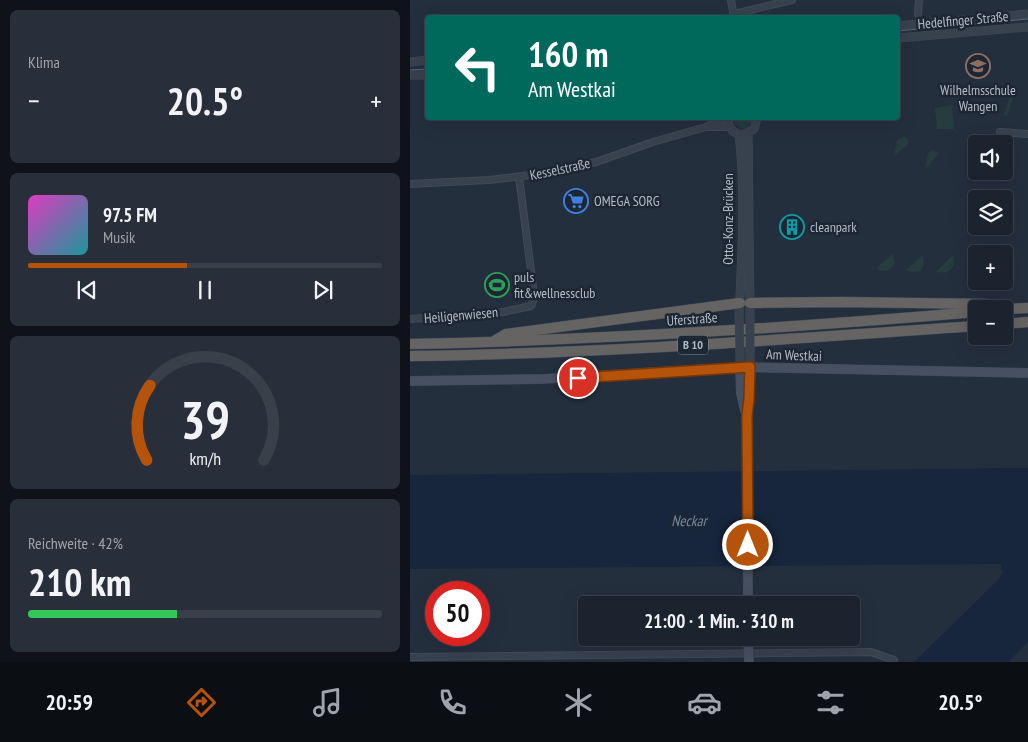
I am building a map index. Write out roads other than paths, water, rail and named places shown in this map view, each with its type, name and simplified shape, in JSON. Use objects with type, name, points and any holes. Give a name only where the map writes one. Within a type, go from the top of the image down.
[{"type":"highway","name":"B 10","points":[[491,342],[506,334],[745,303],[968,304]]},
{"type":"highway","points":[[1013,309],[1028,308]]},
{"type":"highway","name":"Uferstraße","points":[[410,344],[653,335],[968,313]]},
{"type":"highway","points":[[1013,323],[1028,322]]},
{"type":"highway","name":"Uferstraße","points":[[410,356],[654,348],[968,327]]},
{"type":"main road","name":"Am Westkai","points":[[410,381],[543,379],[745,367],[1028,373]]},
{"type":"main road","name":"Otto-Konz-Brücken","points":[[745,367],[749,399],[747,416],[748,596]]},
{"type":"street","points":[[730,0],[734,15]]},
{"type":"street","points":[[738,15],[792,0]]},
{"type":"street","points":[[918,14],[919,0]]},
{"type":"street","name":"Hedelfinger Straße","points":[[900,26],[1028,14]]},
{"type":"street","name":"Hedelfinger Straße","points":[[900,38],[1028,27]]},
{"type":"street","points":[[410,62],[425,60]]},
{"type":"street","points":[[410,76],[425,75]]},
{"type":"street","name":"Kesselstraße","points":[[410,184],[518,178],[554,172],[596,162],[722,120]]},
{"type":"street","points":[[728,120],[730,127],[739,134],[748,134]]},
{"type":"street","name":"Otto-Konz-Brücken","points":[[745,367],[750,351],[750,316],[745,303],[748,134],[756,125],[757,120]]},
{"type":"street","name":"Kesselstraße","points":[[706,127],[730,127]]},
{"type":"street","points":[[1000,132],[1028,134]]},
{"type":"street","name":"Otto-Konz-Brücken","points":[[739,134],[745,275]]},
{"type":"street","name":"Heiligenwiesen","points":[[410,319],[502,312],[531,306],[534,294],[518,178]]},
{"type":"street","name":"Otto-Konz-Brücken","points":[[745,303],[739,316],[740,352],[745,367]]},
{"type":"street","points":[[410,657],[748,658],[871,652],[894,660]]},
{"type":"water","name":"Neckar","points":[[1028,468],[1028,642],[1008,662],[914,662],[1000,578],[1003,571],[1001,571],[1001,564],[410,569],[410,475]]},
{"type":"tram line","points":[[900,31],[1028,19]]},
{"type":"tram line","points":[[410,70],[425,69]]},
{"type":"place","name":"Wilhelmsschule Wangen","points":[[978,66]]},
{"type":"place","name":"OMEGA SORG","points":[[576,201]]},
{"type":"place","name":"cleanpark","points":[[792,227]]},
{"type":"place","name":"puls fit&wellnessclub","points":[[497,285]]}]
